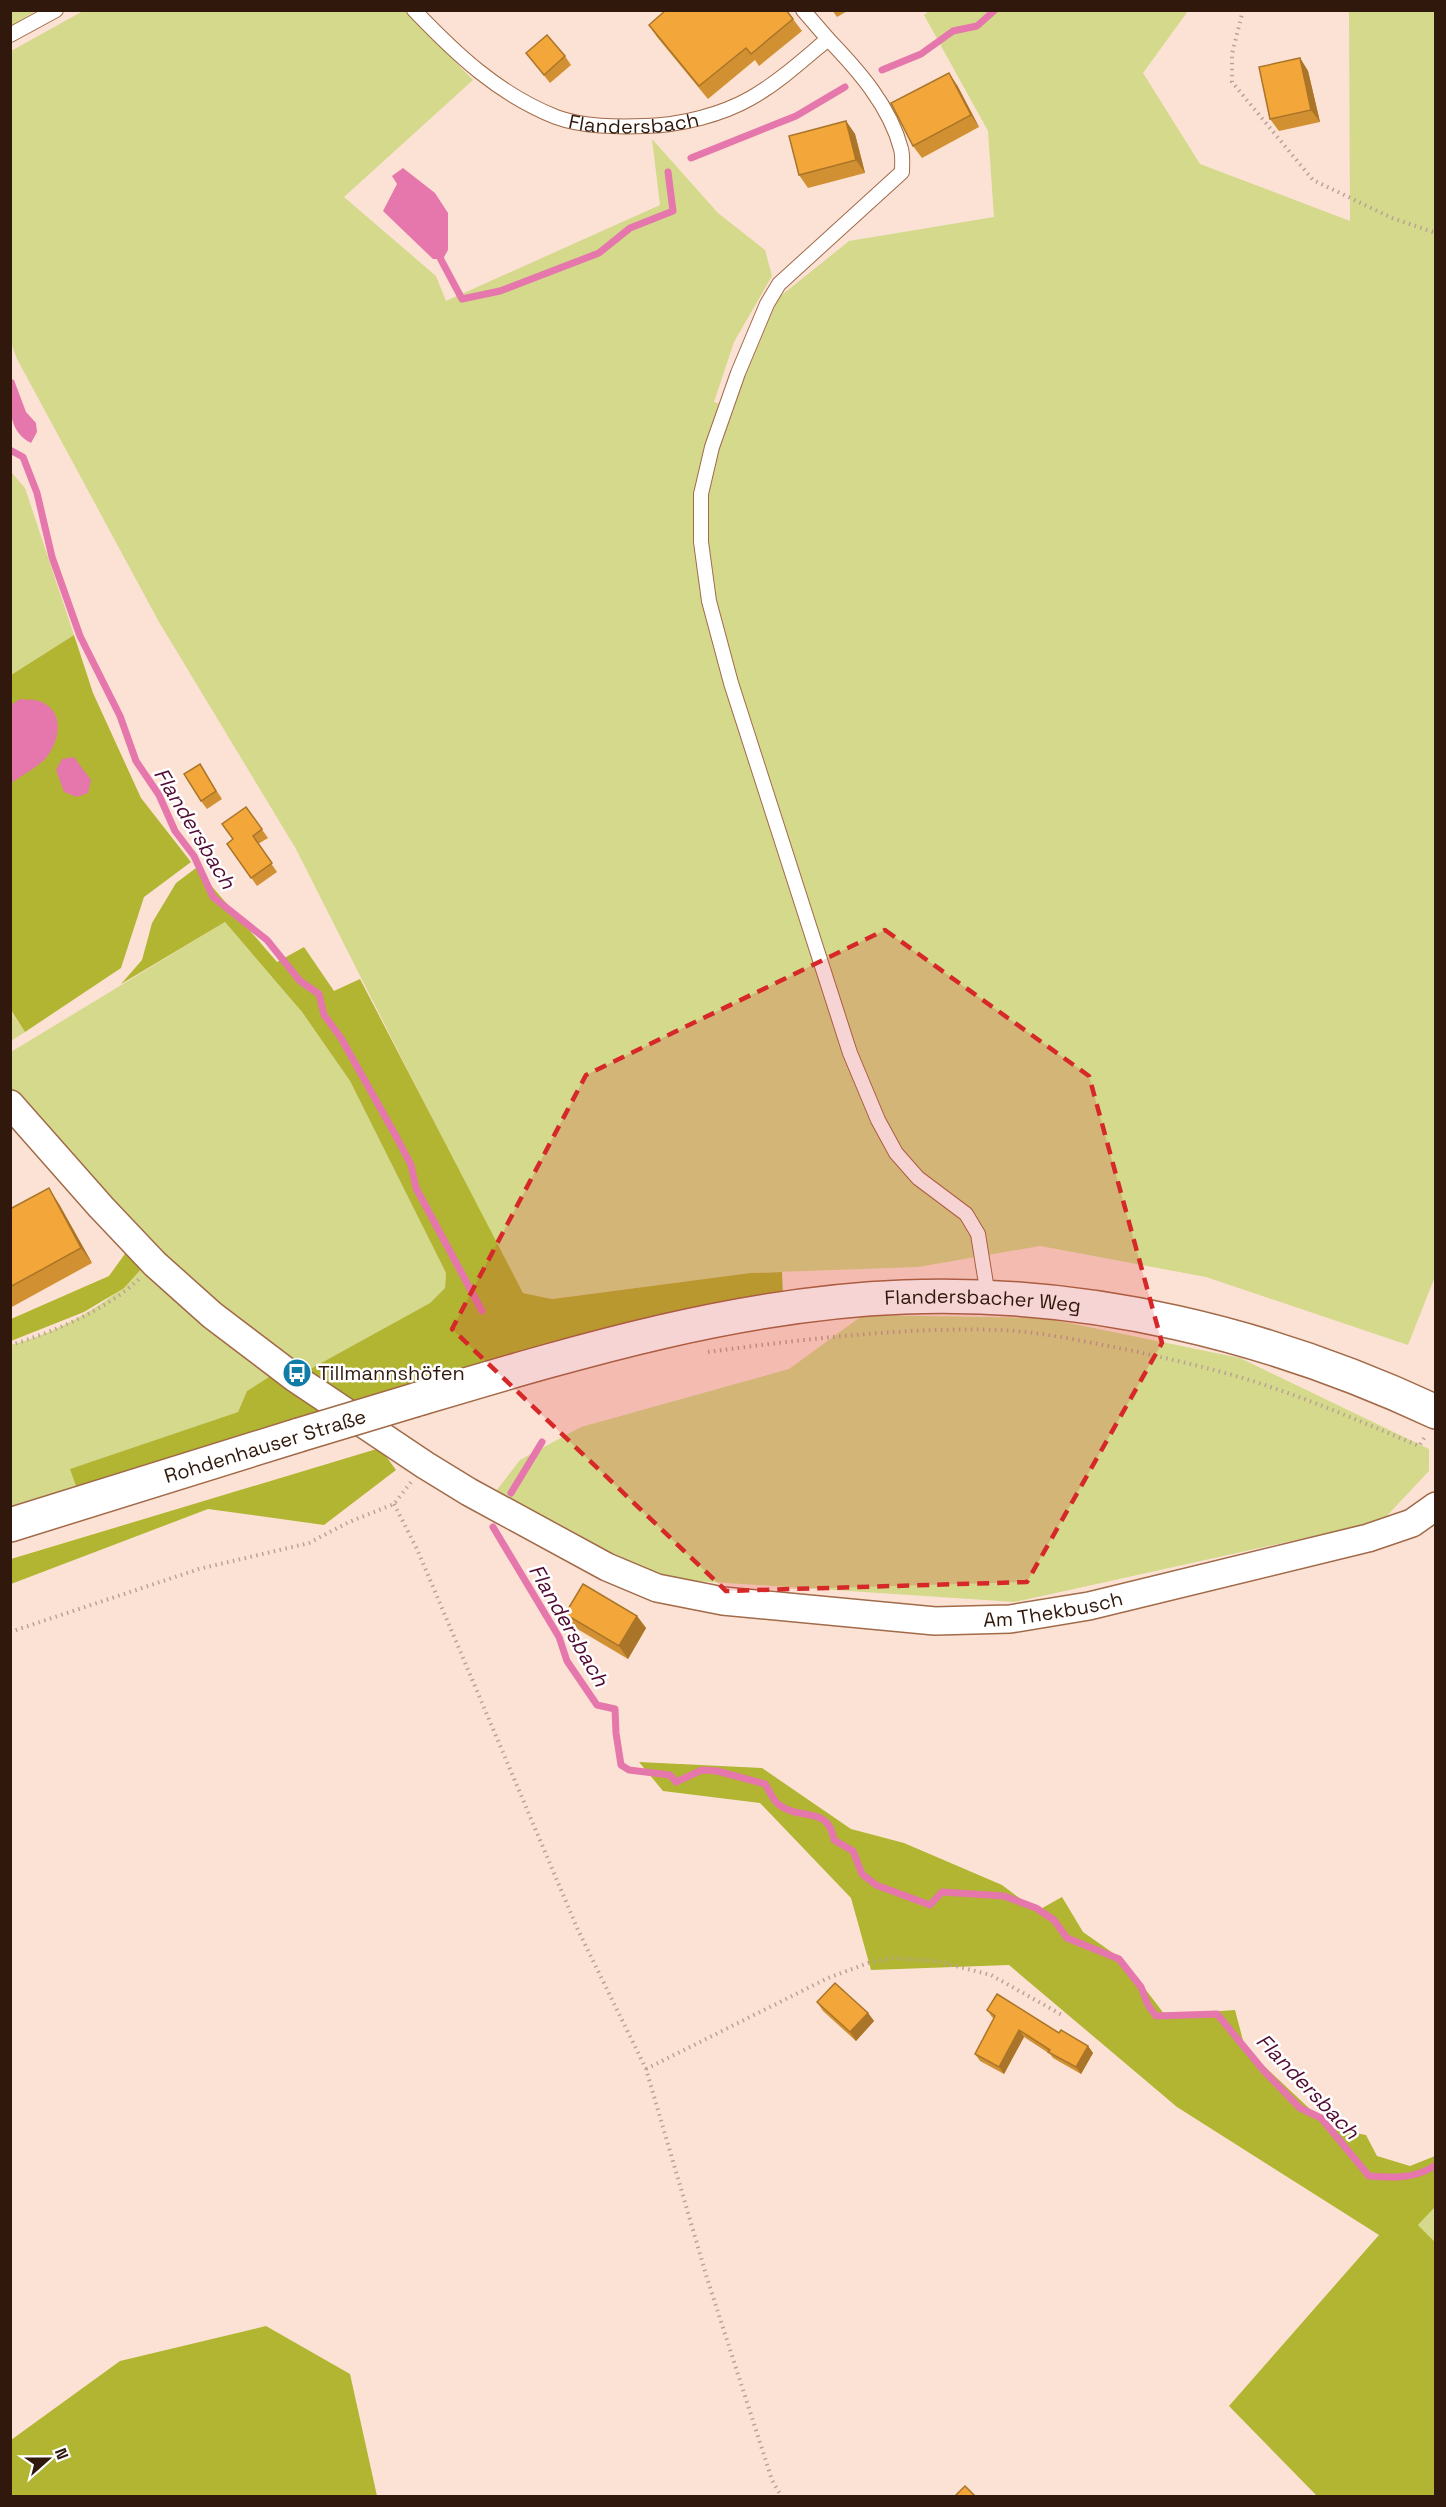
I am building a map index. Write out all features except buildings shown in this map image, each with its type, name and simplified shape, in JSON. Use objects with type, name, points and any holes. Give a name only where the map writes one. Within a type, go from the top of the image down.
[{"type":"main road","name":"Flandersbacher Weg","points":[[521,1368],[653,1334],[751,1314],[820,1304],[902,1297],[987,1296],[1054,1301],[1144,1315],[1224,1333],[1289,1353],[1433,1420]]},
{"type":"main road","name":"Rohdenhauser Straße","points":[[10,1525],[521,1368]]},
{"type":"street","points":[[10,1104],[100,1207],[155,1264],[212,1315],[295,1378],[425,1465]]},
{"type":"street","name":"Am Thekbusch","points":[[425,1465],[607,1567],[657,1588],[723,1601],[935,1621],[1010,1619],[1089,1606],[1368,1538],[1412,1523],[1436,1506]]},
{"type":"lane","points":[[10,34],[56,10]]},
{"type":"lane","name":"Flandersbach","points":[[414,10],[458,56],[481,74],[521,99],[557,117],[587,124],[624,127],[667,125],[705,116],[751,98],[790,71],[828,39]]},
{"type":"lane","points":[[803,10],[858,71],[886,113],[902,150],[902,172],[779,284],[767,304],[738,373],[712,447],[701,494],[701,543],[709,601],[731,683],[850,1053],[878,1120],[896,1153],[918,1178],[966,1214],[978,1234],[987,1296]]},
{"type":"path","points":[[1243,10],[1232,54],[1232,82],[1312,180],[1392,218],[1436,233]]},
{"type":"path","points":[[10,1345],[86,1315],[126,1292],[155,1264]]},
{"type":"path","points":[[700,1353],[787,1342],[918,1332],[1003,1330],[1165,1357],[1237,1377],[1330,1409],[1419,1446],[1433,1420]]},
{"type":"path","points":[[10,1632],[200,1569],[309,1543],[349,1522],[394,1504],[425,1465]]},
{"type":"path","points":[[394,1504],[422,1560],[578,1930],[646,2069],[707,2278],[772,2480],[781,2496]]},
{"type":"path","points":[[646,2069],[828,1978],[868,1963],[893,1958],[936,1961],[991,1975],[1064,2016]]},
{"type":"highlighted area","points":[[885,930],[1089,1076],[1162,1343],[1027,1582],[726,1591],[452,1329],[586,1075]]},
{"type":"green space","points":[[11,10],[36,10],[36,11],[11,26]]},
{"type":"green space","points":[[83,11],[406,11],[473,80],[344,197],[436,276],[446,301],[660,205],[652,139],[718,213],[765,250],[772,276],[734,342],[714,402],[732,408],[778,298],[849,241],[994,217],[988,131],[924,15],[929,11],[1188,11],[1143,73],[1200,164],[1350,221],[1349,11],[1435,11],[1436,1274],[1408,1345],[1206,1277],[1040,1246],[918,1267],[750,1273],[552,1299],[523,1293],[494,1241],[296,849],[159,622],[17,359],[11,343],[11,51]]},
{"type":"green space","points":[[11,472],[25,488],[74,635],[11,675]]},
{"type":"green space","points":[[225,922],[302,1012],[350,1081],[446,1273],[445,1288],[430,1303],[303,1373],[161,1259],[11,1090],[11,1052]]},
{"type":"green space","points":[[10,1010],[25,1032],[11,1041],[10,1041]]},
{"type":"green space","points":[[143,1267],[272,1375],[247,1391],[238,1412],[71,1469],[77,1489],[11,1511],[11,1345],[48,1332],[83,1315],[115,1294]]},
{"type":"green space","points":[[863,1315],[1045,1318],[1240,1358],[1429,1449],[1429,1471],[1382,1521],[1015,1602],[666,1579],[493,1495],[520,1460],[581,1427],[789,1369]]},
{"type":"green space","points":[[1435,2207],[1435,2242],[1418,2225]]},
{"type":"shaded area","points":[[403,168],[435,193],[448,213],[448,250],[443,259],[433,259],[383,211],[397,184],[392,176]]},
{"type":"shaded area","points":[[11,379],[14,380],[26,412],[36,423],[37,432],[31,443],[23,438],[13,423],[10,406]]},
{"type":"shaded area","points":[[74,635],[93,693],[141,798],[191,862],[144,897],[121,968],[25,1032],[11,1010],[11,675]]},
{"type":"shaded area","points":[[20,699],[37,700],[48,705],[57,719],[58,727],[54,744],[45,759],[11,783],[11,705]]},
{"type":"shaded area","points":[[74,757],[91,780],[88,793],[77,797],[64,792],[56,770],[62,759]]},
{"type":"shaded area","points":[[196,868],[277,962],[304,947],[334,991],[360,979],[523,1293],[552,1299],[750,1273],[782,1272],[783,1296],[349,1405],[303,1373],[430,1303],[445,1288],[446,1273],[350,1081],[302,1012],[225,922],[121,984],[142,960],[152,923],[176,883]]},
{"type":"shaded area","points":[[127,1251],[143,1267],[124,1288],[84,1312],[11,1341],[11,1319],[109,1276]]},
{"type":"shaded area","points":[[272,1375],[322,1410],[77,1489],[70,1469],[238,1412],[247,1391]]},
{"type":"shaded area","points":[[380,1448],[396,1470],[324,1525],[208,1509],[11,1584],[11,1559]]},
{"type":"shaded area","points":[[639,1762],[762,1768],[851,1829],[904,1843],[1002,1885],[1037,1911],[1062,1897],[1083,1932],[1123,1960],[1165,2015],[1235,2010],[1245,2048],[1330,2128],[1366,2135],[1377,2156],[1410,2166],[1435,2156],[1435,2207],[1418,2225],[1435,2242],[1435,2496],[1317,2496],[1229,2406],[1379,2235],[1177,2107],[1009,1965],[871,1970],[851,1898],[760,1803],[663,1791]]},
{"type":"shaded area","points":[[266,2326],[350,2374],[377,2496],[11,2496],[11,2440],[120,2361]]},
{"type":"waterway","points":[[882,70],[921,54],[953,31],[977,26],[995,10]]},
{"type":"waterway","points":[[691,158],[796,116],[845,87]]},
{"type":"waterway","points":[[438,254],[462,299],[500,291],[599,253],[630,228],[673,211],[668,172]]},
{"type":"waterway","name":"Flandersbach","points":[[10,450],[23,457],[37,493],[52,557],[80,636],[120,716],[136,761],[159,795],[175,831],[194,856],[213,897],[267,940],[300,981],[319,994],[324,1015],[341,1038],[397,1138],[411,1165],[416,1188],[482,1311]]},
{"type":"waterway","name":"Flandersbach","points":[[511,1493],[542,1442]]},
{"type":"waterway","name":"Flandersbach","points":[[493,1527],[559,1637],[567,1661],[597,1705],[615,1709],[621,1765],[629,1770],[670,1775],[676,1782],[702,1770],[717,1771],[765,1784],[778,1804],[786,1809],[812,1815],[826,1822],[834,1840],[853,1851],[862,1874],[876,1885],[930,1905],[942,1892],[1004,1896],[1036,1908],[1054,1920],[1067,1938],[1119,1959],[1141,1987],[1148,2005],[1156,2016],[1217,2014],[1264,2071],[1300,2108],[1321,2118],[1369,2176],[1412,2175],[1436,2165]]},
{"type":"place","name":"Tillmannshöfen","points":[[297,1373]]}]
